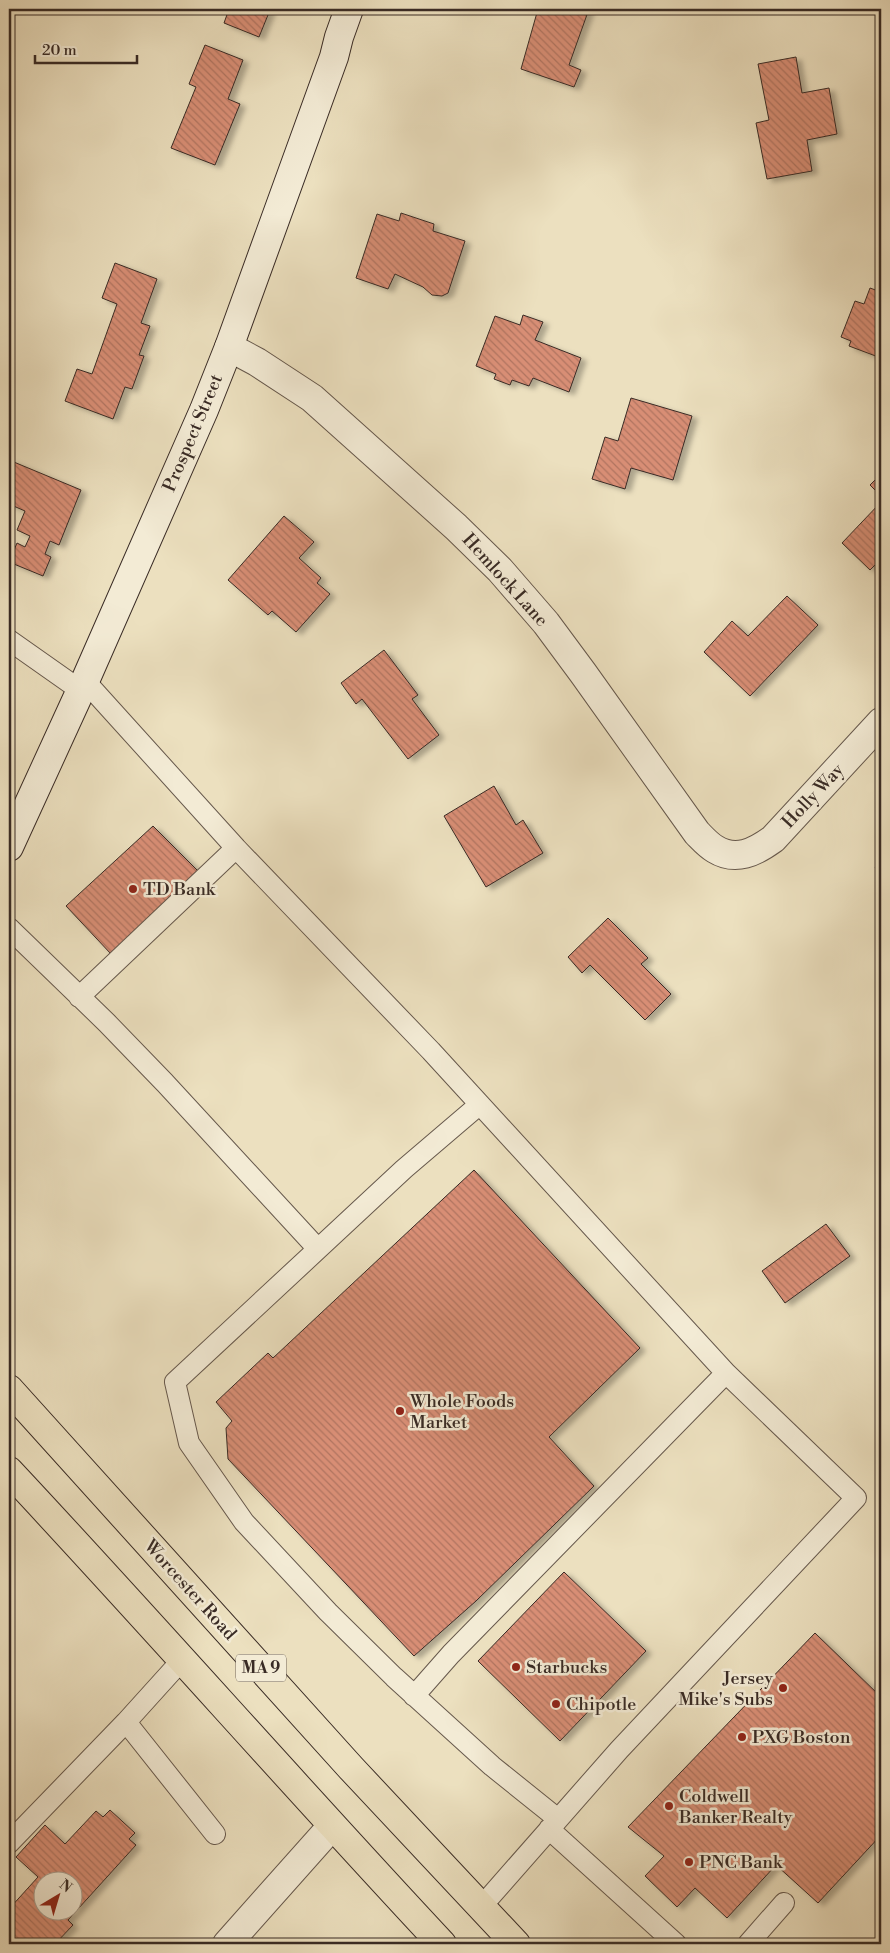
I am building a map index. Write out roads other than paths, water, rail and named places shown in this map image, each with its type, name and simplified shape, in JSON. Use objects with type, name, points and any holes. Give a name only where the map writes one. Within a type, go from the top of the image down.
[{"type":"highway","name":"Worcester Road","points":[[9,1389],[351,1768],[516,1944]]},
{"type":"highway","name":"MA 9","points":[[9,1471],[442,1944]]},
{"type":"street","name":"Prospect Street","points":[[9,846],[83,686],[229,347],[331,66],[349,9]]},
{"type":"street","name":"Hemlock Lane","points":[[229,347],[288,380],[312,398],[456,527],[500,570],[556,637],[697,833],[715,849],[735,856]]},
{"type":"street","name":"Holly Way","points":[[735,856],[757,851],[773,840],[881,722]]},
{"type":"street","points":[[227,1944],[332,1826]]},
{"type":"lane","points":[[9,640],[83,686],[431,1052],[726,1372],[856,1498],[619,1750],[481,1907]]},
{"type":"lane","points":[[79,997],[236,848]]},
{"type":"lane","points":[[9,928],[165,1083],[318,1249]]},
{"type":"lane","points":[[479,1105],[404,1169],[175,1382],[189,1443],[244,1522],[328,1612],[414,1696],[554,1824],[676,1944]]},
{"type":"lane","points":[[414,1696],[451,1654],[726,1372]]},
{"type":"lane","points":[[9,1843],[126,1722],[182,1660]]},
{"type":"lane","points":[[126,1722],[215,1834]]},
{"type":"lane","points":[[748,1944],[784,1903]]},
{"type":"place","name":"TD Bank","points":[[133,889]]},
{"type":"place","name":"Whole Foods Market","points":[[400,1411]]},
{"type":"place","name":"Starbucks","points":[[516,1667]]},
{"type":"place","name":"Jersey Mike's Subs","points":[[783,1688]]},
{"type":"place","name":"Chipotle","points":[[556,1704]]},
{"type":"place","name":"PXG Boston","points":[[742,1737]]},
{"type":"place","name":"Coldwell Banker Realty","points":[[669,1806]]},
{"type":"place","name":"PNC Bank","points":[[689,1862]]}]
